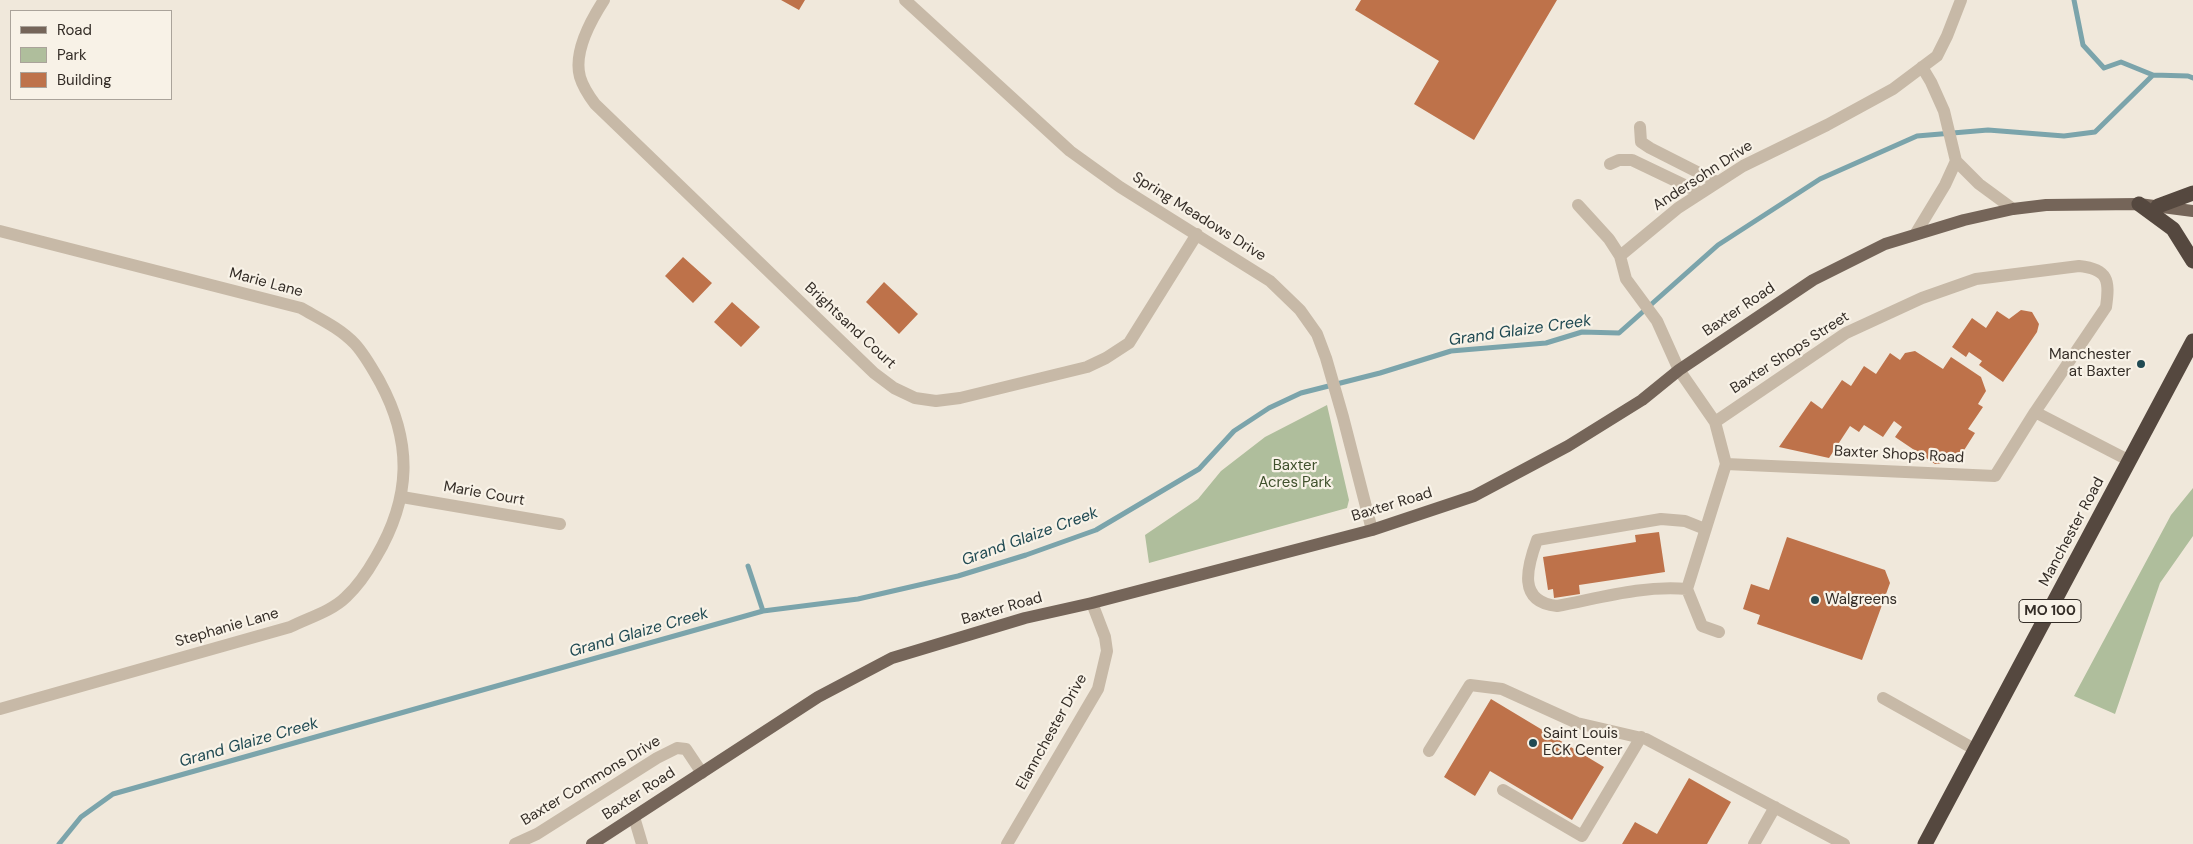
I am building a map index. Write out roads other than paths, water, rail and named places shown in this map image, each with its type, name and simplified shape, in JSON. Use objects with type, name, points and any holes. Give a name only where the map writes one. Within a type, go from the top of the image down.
[{"type":"highway","points":[[2158,206],[2193,194]]},
{"type":"highway","points":[[2139,204],[2173,229],[2193,261]]},
{"type":"highway","name":"Manchester Road","points":[[1925,844],[2193,342]]},
{"type":"main road","name":"Baxter Road","points":[[592,844],[818,697],[892,658],[1025,618],[1092,603],[1372,530],[1474,496],[1568,446],[1642,400],[1679,370],[1813,280],[1868,251],[1916,233],[2013,209],[2046,205],[2139,204],[2193,211]]},
{"type":"street","name":"Brightsand Court","points":[[604,0],[589,27],[579,61],[579,75],[585,90],[594,104],[874,373],[894,388],[915,398],[936,401],[960,398],[1074,371],[1106,358],[1129,343],[1197,234]]},
{"type":"street","name":"Spring Meadows Drive","points":[[905,0],[1070,151],[1120,188],[1270,281],[1300,310],[1317,334],[1326,358],[1372,530]]},
{"type":"street","name":"Andersohn Drive","points":[[1620,256],[1678,208],[1717,182],[1773,150],[1880,98],[1937,56],[1961,0]]},
{"type":"street","points":[[1922,67],[1932,82],[1944,111],[1956,161],[1979,184],[2013,209]]},
{"type":"street","points":[[1640,127],[1641,142],[1717,182]]},
{"type":"street","points":[[1610,164],[1619,160],[1632,160],[1701,193]]},
{"type":"street","points":[[1916,233],[1945,185],[1956,161]]},
{"type":"street","points":[[1578,205],[1609,239],[1620,256],[1626,278],[1657,321],[1679,370],[1715,422],[1726,464],[1687,589],[1702,626],[1719,632]]},
{"type":"street","name":"Marie Lane","points":[[0,231],[302,308],[340,330],[356,344],[369,363],[396,418],[405,460],[402,497]]},
{"type":"street","name":"Baxter Shops Street","points":[[1715,422],[1846,333],[1922,298],[1976,279],[2079,266],[2094,268],[2105,275],[2109,289],[2106,306],[2035,412]]},
{"type":"street","points":[[2035,412],[2130,461]]},
{"type":"street","name":"Baxter Shops Road","points":[[1726,464],[1995,476],[2035,412]]},
{"type":"street","name":"Marie Court","points":[[402,497],[560,524]]},
{"type":"street","name":"Stephanie Lane","points":[[0,709],[290,627],[330,608],[346,597],[373,562],[387,539],[402,497]]},
{"type":"street","points":[[1687,589],[1647,588],[1557,606],[1546,605],[1538,601],[1531,593],[1528,584],[1528,568],[1537,540],[1580,531],[1661,519],[1684,521],[1706,529]]},
{"type":"street","name":"Elannchester Drive","points":[[1007,844],[1098,689],[1107,651],[1105,637],[1092,603]]},
{"type":"street","points":[[1429,751],[1470,685],[1502,689],[1577,723],[1641,738],[1775,807],[1824,839],[1844,844]]},
{"type":"street","points":[[1883,698],[1976,750]]},
{"type":"street","points":[[1503,790],[1582,836],[1641,738]]},
{"type":"street","name":"Baxter Commons Drive","points":[[515,844],[537,834],[657,758],[677,748],[686,750],[702,773]]},
{"type":"street","points":[[1754,844],[1775,807]]},
{"type":"street","points":[[634,816],[642,844]]},
{"type":"waterway","points":[[2074,0],[2083,45],[2104,68],[2121,62],[2153,75]]},
{"type":"waterway","name":"Grand Glaize Creek","points":[[59,844],[81,817],[113,794],[763,611],[858,599],[958,576],[1026,555],[1096,530],[1199,469],[1234,431],[1269,408],[1301,393],[1380,373],[1451,351],[1546,343],[1582,332],[1619,333],[1718,245],[1820,179],[1917,136],[1988,130],[2064,136],[2095,132],[2153,75],[2188,76],[2193,78]]},
{"type":"waterway","points":[[748,566],[763,611]]},
{"type":"place","name":"Manchester at Baxter","points":[[2141,364]]},
{"type":"place","name":"Walgreens","points":[[1815,600]]},
{"type":"place","name":"Saint Louis ECK Center","points":[[1533,743]]},
{"type":"park label","name":"Baxter Acres Park","points":[[1295,474]]}]
